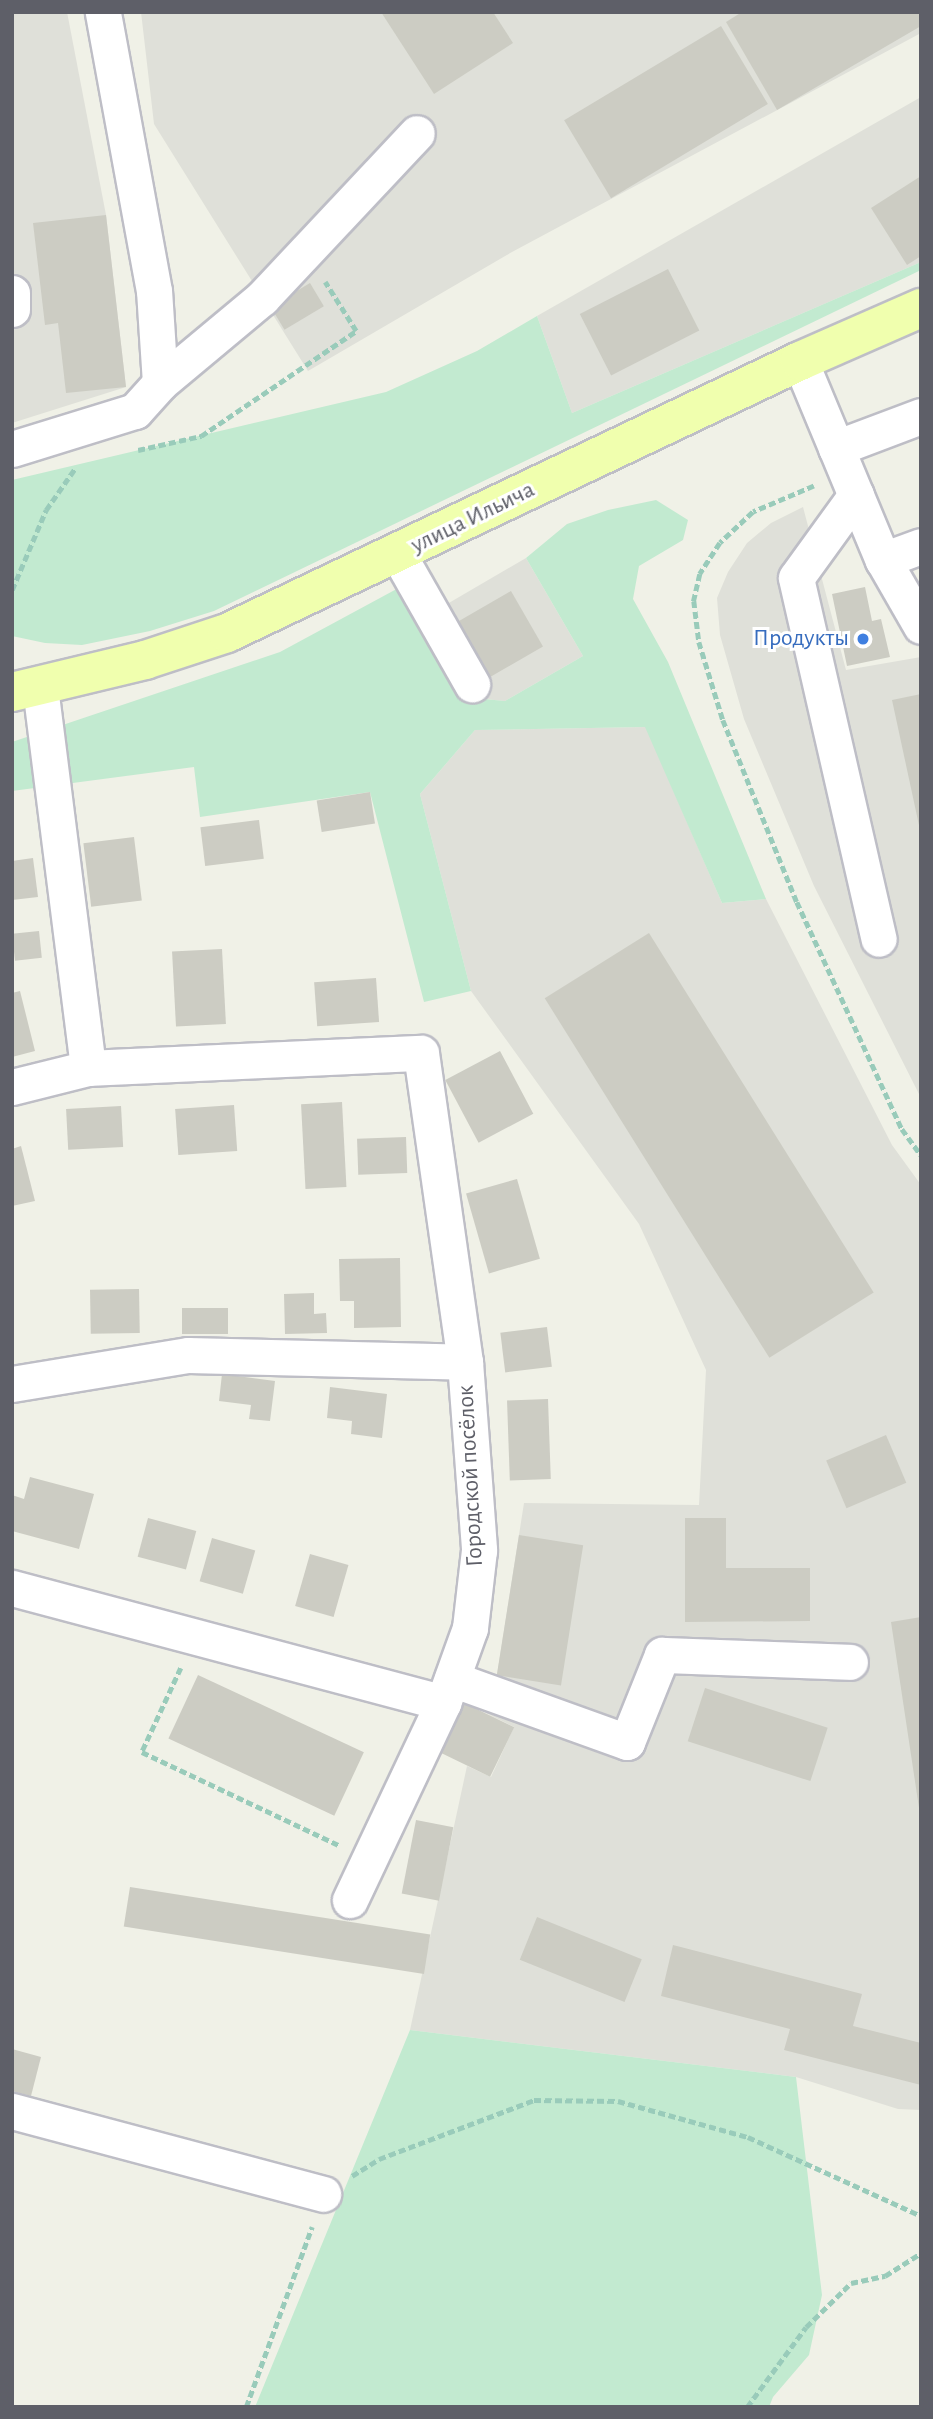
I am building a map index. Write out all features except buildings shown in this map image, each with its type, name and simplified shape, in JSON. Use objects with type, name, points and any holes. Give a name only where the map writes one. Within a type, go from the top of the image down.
[{"type":"main road","name":"улица Ильича","points":[[26,689],[145,660],[227,633],[800,361],[921,308]]},
{"type":"street","points":[[103,12],[154,291],[160,383]]},
{"type":"street","points":[[12,449],[135,411],[160,383],[262,298],[417,133]]},
{"type":"street","points":[[12,293],[12,309]]},
{"type":"street","points":[[800,361],[883,559],[921,626]]},
{"type":"street","points":[[879,939],[796,578],[846,472],[921,416]]},
{"type":"street","points":[[883,559],[921,546]]},
{"type":"street","points":[[398,554],[472,684]]},
{"type":"street","points":[[12,1087],[88,1068],[26,689]]},
{"type":"street","name":"Городской посёлок","points":[[88,1068],[421,1053],[464,1362],[480,1550],[470,1628],[447,1691],[349,1900]]},
{"type":"street","points":[[12,1384],[188,1356],[464,1362]]},
{"type":"street","points":[[12,1588],[195,1637],[447,1691],[627,1742],[662,1655],[850,1662]]},
{"type":"street","points":[[12,2111],[323,2194]]},
{"type":"path","points":[[133,452],[201,436],[356,331],[305,252]]},
{"type":"path","points":[[12,590],[46,510],[79,464]]},
{"type":"path","points":[[846,472],[753,512],[720,543],[700,574],[694,601],[699,642],[723,720],[792,890],[901,1129],[921,1155]]},
{"type":"path","points":[[195,1637],[142,1752],[369,1859]]},
{"type":"path","points":[[246,2407],[323,2194],[379,2159],[534,2100],[618,2101],[748,2137],[921,2216]]},
{"type":"path","points":[[747,2407],[806,2327],[850,2283],[885,2276],[921,2253]]},
{"type":"shaded area","points":[[12,12],[67,12],[106,215],[126,387],[12,423]]},
{"type":"shaded area","points":[[141,12],[921,12],[921,33],[512,252],[308,371],[154,124]]},
{"type":"shaded area","points":[[921,97],[921,262],[572,413],[537,316]]},
{"type":"shaded area","points":[[803,507],[846,670],[921,657],[921,1098],[814,886],[744,719],[720,635],[717,598],[728,572],[747,543],[771,523]]},
{"type":"shaded area","points":[[526,558],[583,656],[505,701],[462,697],[418,621]]},
{"type":"shaded area","points":[[646,727],[722,903],[766,899],[892,1145],[921,1185],[921,2110],[898,2109],[796,2077],[410,2030],[467,1766],[491,1777],[514,1727],[486,1713],[497,1675],[524,1503],[699,1505],[706,1370],[639,1224],[471,991],[420,794],[475,730]]},
{"type":"green space","points":[[921,262],[921,270],[214,611],[150,631],[82,645],[45,643],[12,636],[12,480],[386,392],[477,351],[537,316],[572,413]]},
{"type":"green space","points":[[656,500],[688,520],[683,540],[639,566],[633,599],[668,662],[766,899],[722,903],[645,727],[475,730],[420,794],[471,991],[424,1002],[370,792],[200,817],[194,767],[12,791],[12,742],[280,652],[404,585],[462,697],[505,701],[583,656],[526,558],[567,524],[608,510]]},
{"type":"green space","points":[[410,2030],[796,2077],[822,2295],[809,2355],[773,2397],[769,2407],[255,2407]]},
{"type":"place","name":"Продукты","points":[[863,639]]}]
